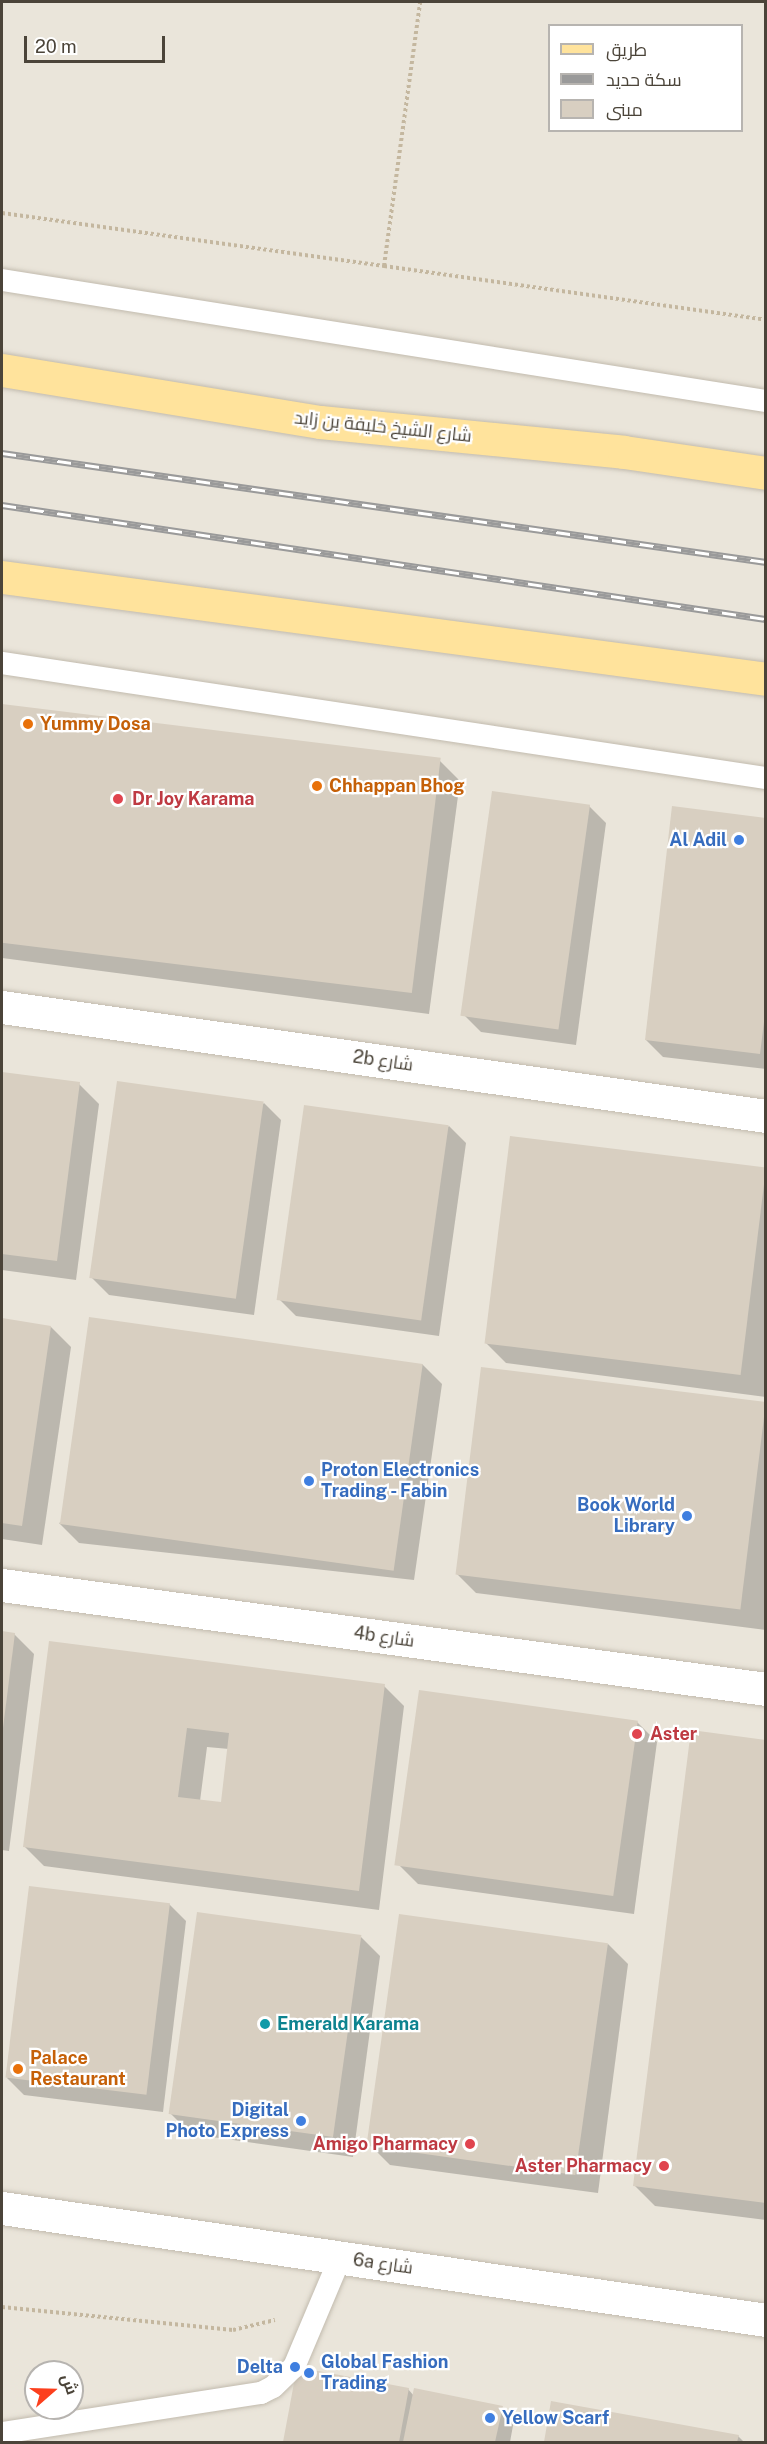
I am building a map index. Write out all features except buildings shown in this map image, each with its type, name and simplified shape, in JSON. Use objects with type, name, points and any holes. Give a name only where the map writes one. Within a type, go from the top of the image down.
[{"type":"main road","name":"شارع الشيخ خليفة بن زايد","points":[[2,370],[320,422],[624,452],[765,473]]},
{"type":"main road","points":[[2,577],[765,679]]},
{"type":"street","name":"2b شارع","points":[[2,1007],[765,1116]]},
{"type":"street","name":"4b شارع","points":[[2,1585],[765,1689]]},
{"type":"street","name":"6a شارع","points":[[2,2208],[765,2320]]},
{"type":"lane","points":[[2,280],[765,401]]},
{"type":"lane","points":[[2,663],[765,778]]},
{"type":"lane","points":[[2,2433],[261,2393],[294,2367],[340,2258]]},
{"type":"path","points":[[384,266],[420,2]]},
{"type":"path","points":[[2,213],[765,320]]},
{"type":"path","points":[[2,2307],[233,2330],[319,2310]]},
{"type":"shaded area","points":[[2,2],[765,2],[765,2442],[2,2442]]},
{"type":"railway","points":[[2,453],[766,562]]},
{"type":"railway","points":[[2,505],[766,619]]},
{"type":"place","name":"Yummy Dosa","points":[[28,724]]},
{"type":"place","name":"Chhappan Bhog","points":[[317,786]]},
{"type":"place","name":"Dr Joy Karama","points":[[118,799]]},
{"type":"place","name":"Al Adil","points":[[739,840]]},
{"type":"place","name":"Proton Electronics Trading - Fabin","points":[[309,1481]]},
{"type":"place","name":"Book World Library","points":[[687,1516]]},
{"type":"place","name":"Aster","points":[[637,1734]]},
{"type":"place","name":"Emerald Karama","points":[[265,2024]]},
{"type":"place","name":"Palace Restaurant","points":[[18,2069]]},
{"type":"place","name":"Digital Photo Express","points":[[301,2121]]},
{"type":"place","name":"Amigo Pharmacy","points":[[470,2144]]},
{"type":"place","name":"Aster Pharmacy","points":[[664,2166]]},
{"type":"place","name":"Delta","points":[[295,2367]]},
{"type":"place","name":"Global Fashion Trading","points":[[309,2373]]},
{"type":"place","name":"Yellow Scarf","points":[[490,2418]]}]
